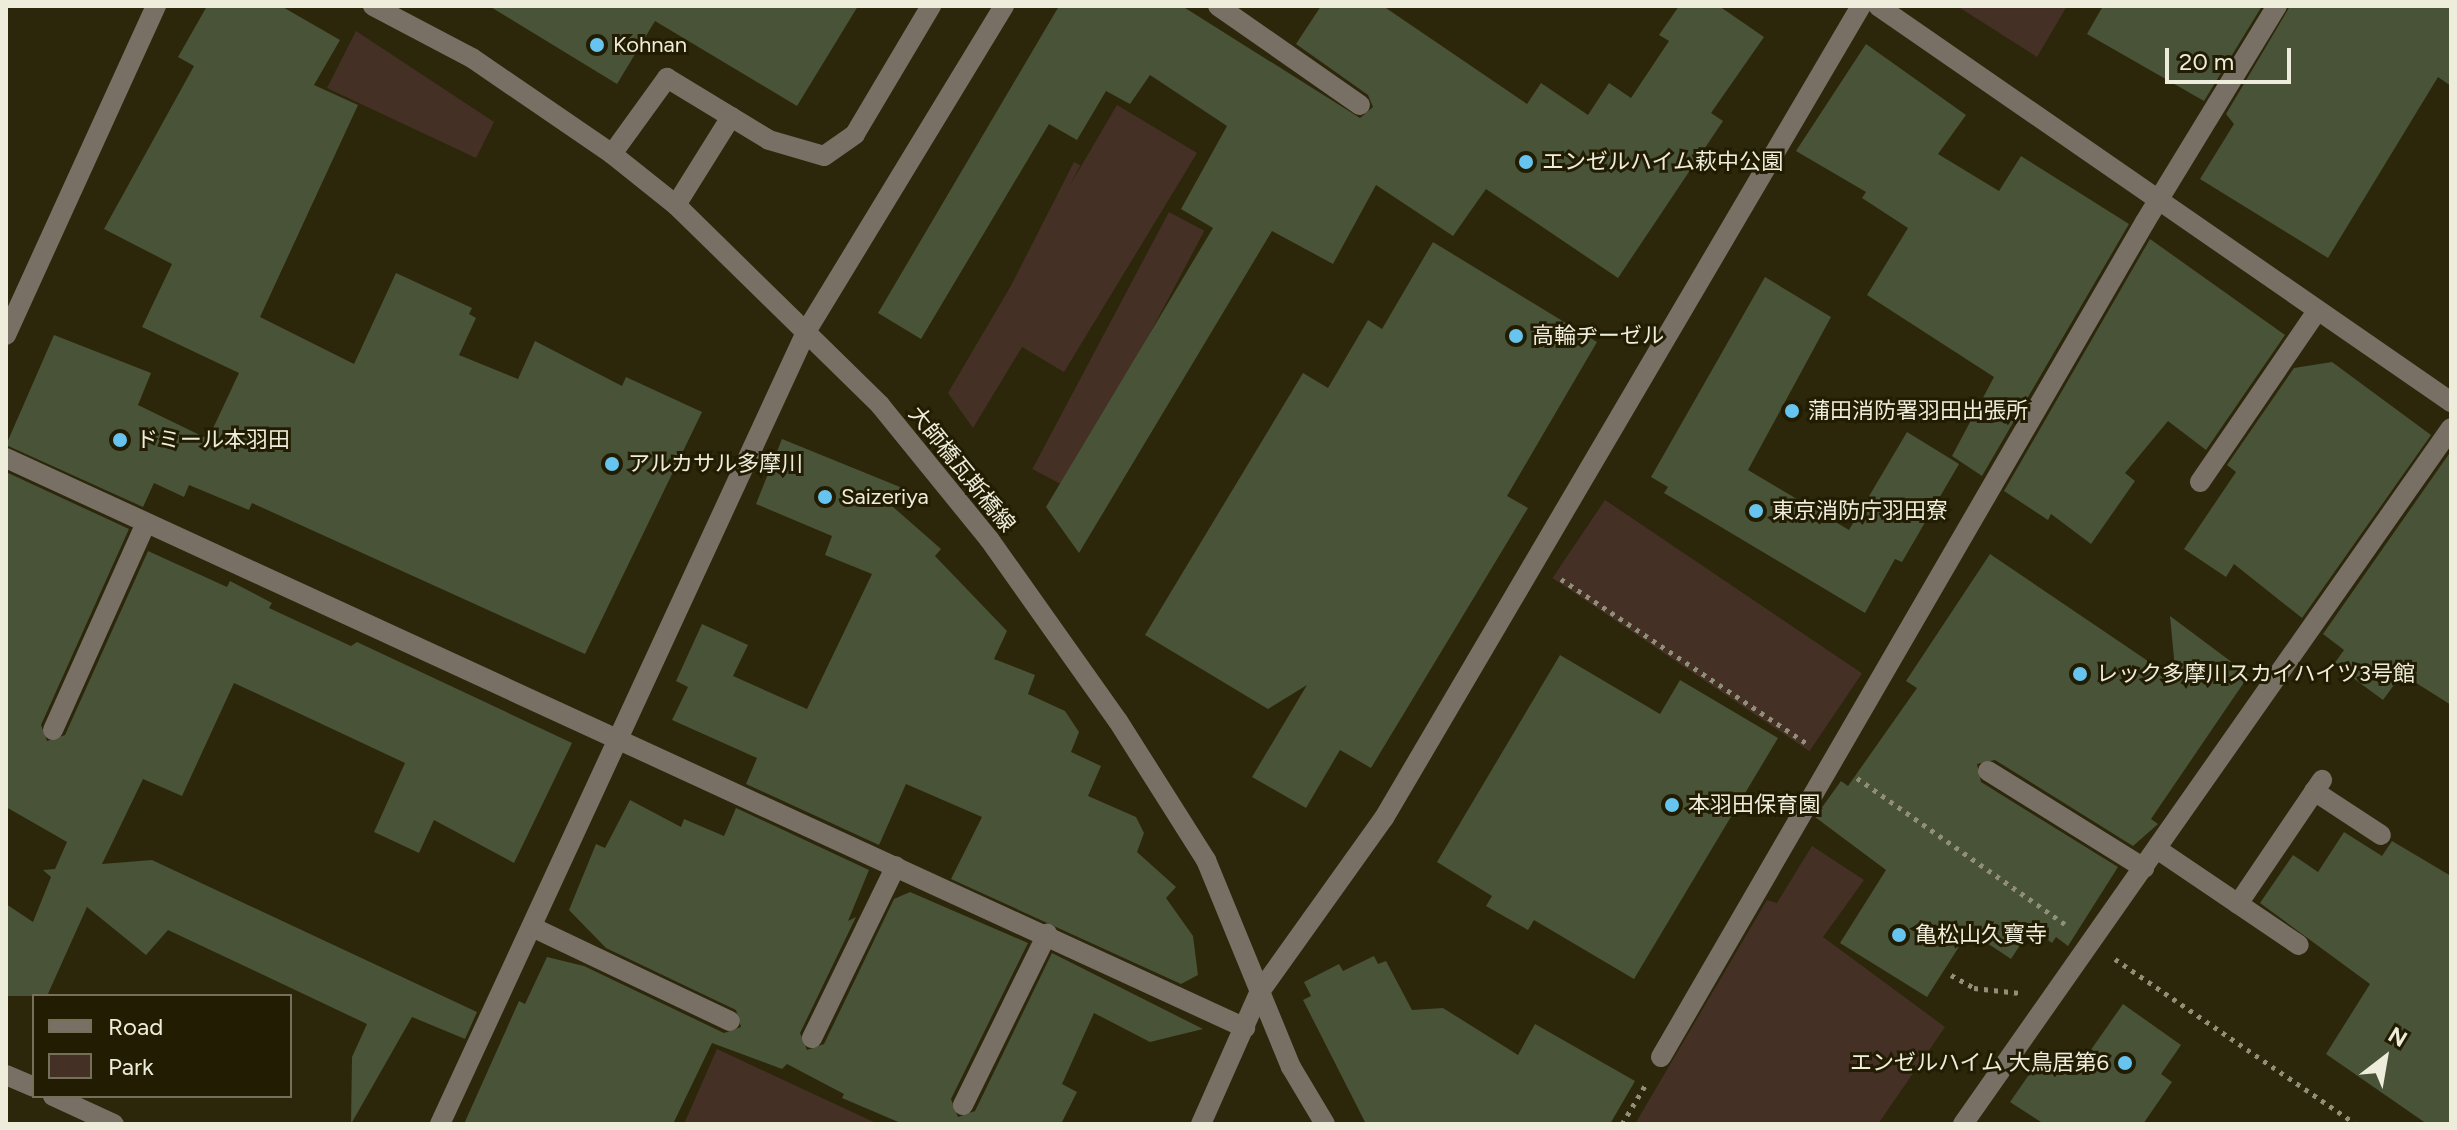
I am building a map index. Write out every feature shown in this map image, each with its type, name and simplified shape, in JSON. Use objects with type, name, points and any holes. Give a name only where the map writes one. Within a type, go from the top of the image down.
[{"type":"street","points":[[6,335],[156,6]]},
{"type":"street","name":"大師橋瓦斯橋線","points":[[373,6],[472,58],[612,154],[676,205],[807,330],[880,405],[989,539],[1118,721],[1206,860],[1291,1067],[1325,1124]]},
{"type":"street","points":[[612,154],[667,78],[731,117],[800,152],[824,156],[840,148],[855,134],[931,6]]},
{"type":"street","points":[[440,1124],[807,330],[1004,6]]},
{"type":"street","points":[[1218,6],[1360,105]]},
{"type":"street","points":[[1201,1124],[1259,993],[1384,818],[1861,6]]},
{"type":"street","points":[[1878,6],[2451,402]]},
{"type":"street","points":[[1661,1057],[2158,200],[2277,6]]},
{"type":"street","points":[[676,205],[731,117]]},
{"type":"street","points":[[2200,482],[2317,311]]},
{"type":"street","points":[[1963,1124],[2451,428]]},
{"type":"street","points":[[6,458],[619,741],[1047,934],[1245,1028]]},
{"type":"street","points":[[53,730],[146,523]]},
{"type":"street","points":[[1988,771],[2144,868]]},
{"type":"street","points":[[2238,904],[2318,786],[2381,835]]},
{"type":"street","points":[[2157,849],[2299,945]]},
{"type":"street","points":[[812,1038],[896,866]]},
{"type":"street","points":[[532,927],[730,1021]]},
{"type":"street","points":[[963,1105],[1047,934]]},
{"type":"street","points":[[6,1075],[32,1086]]},
{"type":"street","points":[[57,1098],[114,1124]]},
{"type":"path","points":[[1549,588],[1556,576],[1833,761],[2356,1124]]},
{"type":"path","points":[[1951,975],[1974,988],[2052,996]]},
{"type":"path","points":[[1622,1124],[1646,1084]]},
{"type":"green space","points":[[1957,6],[2067,6],[2037,57]]},
{"type":"green space","points":[[356,31],[494,122],[476,158],[327,88]]},
{"type":"green space","points":[[1117,105],[1197,153],[1064,372],[1022,347],[973,428],[948,393]]},
{"type":"green space","points":[[1074,162],[1080,165],[971,380],[965,377]]},
{"type":"green space","points":[[1169,212],[1204,231],[1068,488],[1032,469]]},
{"type":"green space","points":[[1605,500],[1862,673],[1809,751],[1552,578]]},
{"type":"green space","points":[[1812,846],[1864,880],[1823,937],[1945,1027],[1878,1124],[1635,1124],[1767,900],[1777,903]]},
{"type":"green space","points":[[717,1049],[878,1124],[684,1124]]},
{"type":"building","points":[[207,6],[281,6],[340,40],[314,85],[358,105],[260,317],[354,364],[396,273],[472,308],[469,314],[476,318],[459,355],[518,379],[535,341],[622,386],[626,377],[702,412],[585,654],[252,503],[249,510],[189,485],[184,497],[154,483],[143,507],[6,445],[54,335],[151,373],[138,405],[208,439],[239,373],[142,327],[172,264],[104,229],[194,66],[178,57]]},
{"type":"building","points":[[489,6],[858,6],[797,106],[655,21],[617,84]]},
{"type":"building","points":[[1059,6],[1182,6],[1360,118],[1373,107],[1368,95],[1296,44],[1321,6],[1383,6],[1527,104],[1541,83],[1588,115],[1609,83],[1631,98],[1669,41],[1659,35],[1679,6],[1719,6],[1764,37],[1711,113],[1723,121],[1618,278],[1486,189],[1453,236],[1376,185],[1333,264],[1272,231],[1079,553],[1046,507],[1213,228],[1181,209],[1227,126],[1150,75],[1130,104],[1106,91],[1077,140],[1049,124],[921,339],[878,313]]},
{"type":"building","points":[[2103,6],[2262,6],[2204,101],[2087,34]]},
{"type":"building","points":[[2290,6],[2451,6],[2451,86],[2438,77],[2328,258],[2200,179],[2234,124],[2226,114]]},
{"type":"building","points":[[1866,44],[1966,115],[1938,154],[1999,191],[2021,156],[2129,224],[1982,476],[1952,456],[1994,377],[1867,295],[1908,228],[1862,198],[1866,192],[1796,151]]},
{"type":"building","points":[[2150,239],[2285,335],[2206,450],[2168,421],[2125,473],[2135,481],[2091,544],[2051,514],[2048,520],[2004,491]]},
{"type":"building","points":[[1433,242],[1597,342],[1507,496],[1528,508],[1371,768],[1340,750],[1306,808],[1252,777],[1307,685],[1268,709],[1145,635],[1303,373],[1328,388],[1368,320],[1382,329]]},
{"type":"building","name":"東京消防庁羽田寮","points":[[1765,277],[1831,317],[1748,470],[1849,530],[1907,432],[1959,464],[1902,562],[1895,559],[1865,613],[1664,493],[1668,487],[1651,477]]},
{"type":"building","points":[[2332,362],[2431,435],[2302,618],[2234,564],[2226,577],[2184,549],[2236,472],[2227,465],[2294,368]]},
{"type":"building","points":[[782,439],[900,487],[892,506],[941,549],[935,556],[1007,631],[994,659],[1035,675],[1028,694],[1065,711],[1079,732],[1071,752],[1101,766],[1088,796],[1136,817],[1144,833],[1137,852],[1176,887],[1166,898],[1193,936],[1198,975],[1181,984],[951,879],[982,817],[906,784],[879,845],[746,784],[757,758],[672,720],[688,687],[676,681],[702,624],[748,645],[733,676],[807,709],[872,574],[825,555],[832,536],[756,504]]},
{"type":"building","points":[[2451,451],[2451,705],[2402,674],[2383,700],[2334,664],[2344,650],[2323,634]]},
{"type":"building","points":[[6,472],[129,529],[41,725],[47,741],[65,735],[148,551],[227,587],[230,581],[272,603],[269,608],[351,646],[357,642],[572,743],[514,863],[434,820],[419,853],[374,832],[405,763],[234,683],[182,796],[143,779],[102,864],[152,860],[477,1012],[465,1039],[412,1017],[351,1124],[352,1057],[367,1024],[168,930],[146,955],[87,907],[48,994],[6,996],[6,904],[33,922],[51,877],[43,870],[55,869],[67,842],[6,807]]},
{"type":"building","points":[[1990,554],[2176,680],[2170,616],[2249,675],[2151,819],[2158,824],[2133,846],[1995,760],[1977,764],[1981,782],[2118,867],[2068,946],[2056,937],[2052,943],[2031,928],[2011,959],[1969,931],[1927,997],[1840,943],[1886,870],[1815,817],[1841,781],[1848,786],[1917,688],[1906,681]]},
{"type":"building","name":"本羽田保育園","points":[[1560,655],[1660,714],[1680,680],[1778,738],[1634,979],[1534,920],[1528,930],[1486,906],[1492,896],[1437,862]]},
{"type":"building","points":[[630,800],[681,827],[684,819],[724,836],[736,808],[869,870],[848,921],[856,917],[800,1033],[807,1050],[824,1044],[894,899],[910,892],[1028,943],[951,1099],[958,1117],[975,1111],[1052,953],[1203,1029],[1150,1042],[1094,1013],[1062,1084],[1077,1092],[1061,1124],[903,1124],[842,1098],[844,1094],[787,1064],[782,1069],[712,1043],[673,1124],[464,1124],[519,1001],[525,1004],[547,957],[584,966],[724,1033],[741,1027],[736,1010],[606,948],[569,910],[596,844],[605,848]]},
{"type":"building","points":[[2344,832],[2382,856],[2392,841],[2451,876],[2451,1124],[2427,1124],[2326,1054],[2370,984],[2260,903],[2293,855],[2318,872]]},
{"type":"building","points":[[1374,956],[1378,964],[1386,961],[1412,1010],[1443,1008],[1518,1055],[1535,1024],[1635,1081],[1610,1124],[1366,1124],[1303,1000],[1311,996],[1304,982],[1339,964],[1343,971]]},
{"type":"building","name":"エンゼルハイム 大鳥居第6","points":[[2123,1004],[2181,1045],[2161,1074],[2172,1082],[2143,1124],[2044,1124],[2010,1102],[2044,1053],[2074,1074]]},
{"type":"place","name":"Kohnan","points":[[597,45]]},
{"type":"place","name":"エンゼルハイム萩中公園","points":[[1526,162]]},
{"type":"place","name":"高輪ヂーゼル","points":[[1516,336]]},
{"type":"place","name":"蒲田消防署羽田出張所","points":[[1792,411]]},
{"type":"place","name":"ドミール本羽田","points":[[120,440]]},
{"type":"place","name":"アルカサル多摩川","points":[[612,464]]},
{"type":"place","name":"Saizeriya","points":[[825,497]]},
{"type":"place","name":"東京消防庁羽田寮","points":[[1756,511]]},
{"type":"place","name":"レック多摩川スカイハイツ3号館","points":[[2080,674]]},
{"type":"place","name":"本羽田保育園","points":[[1672,805]]},
{"type":"place","name":"亀松山久寶寺","points":[[1899,935]]},
{"type":"place","name":"エンゼルハイム 大鳥居第6","points":[[2125,1063]]}]
